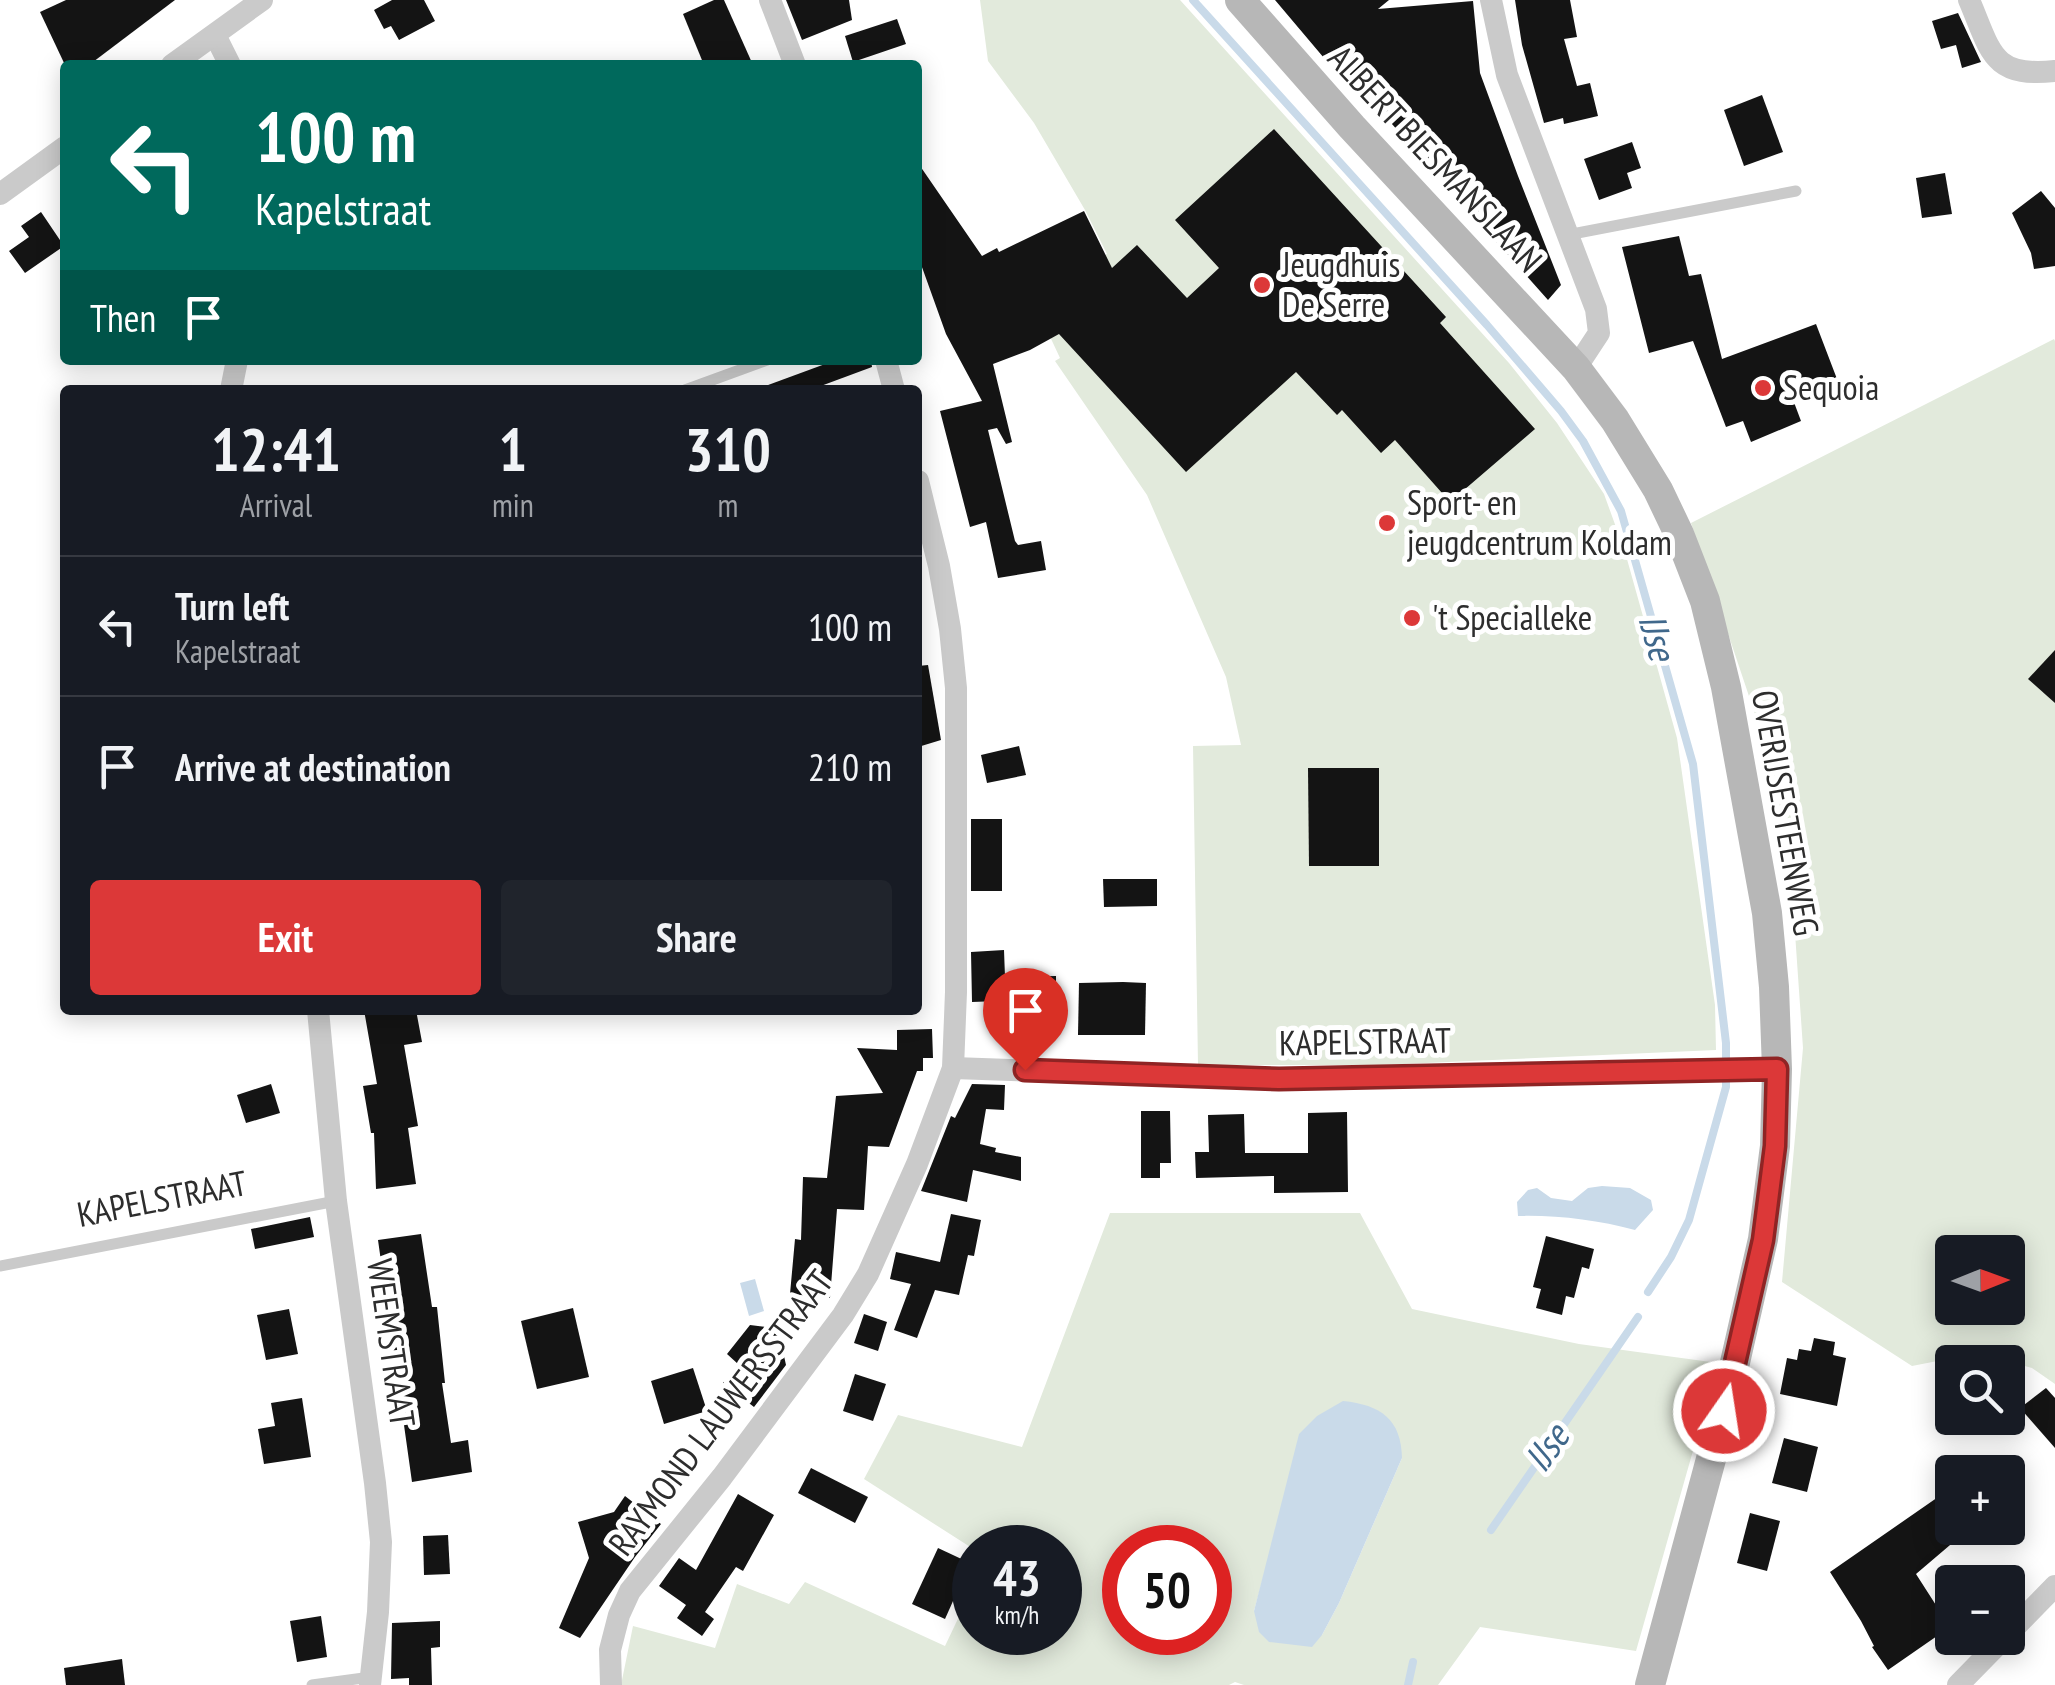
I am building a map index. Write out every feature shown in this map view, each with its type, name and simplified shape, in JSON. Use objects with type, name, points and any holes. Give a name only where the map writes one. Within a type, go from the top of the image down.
[{"type":"main road","name":"ALBERT BIESMANSLAAN","points":[[1240,0],[1576,368]]},
{"type":"main road","name":"OVERIJSESTEENWEG","points":[[1576,368],[1615,420],[1658,490],[1705,601],[1726,687],[1767,914],[1774,987],[1762,1069],[1775,1146],[1763,1240],[1724,1411],[1650,1685]]},
{"type":"street","points":[[179,60],[262,0]]},
{"type":"street","points":[[770,0],[794,60]]},
{"type":"street","points":[[1491,0],[1507,75],[1596,309],[1599,333],[1576,368]]},
{"type":"street","points":[[1969,0],[1990,51],[2004,67],[2032,74],[2055,71]]},
{"type":"street","points":[[215,36],[227,60]]},
{"type":"street","points":[[0,194],[60,150]]},
{"type":"street","name":"RAYMOND LAUWERSSTRAAT","points":[[612,1685],[610,1650],[618,1616],[630,1591],[844,1315],[868,1274],[899,1204],[953,1068],[956,688],[939,566],[922,497]]},
{"type":"street","name":"WEEMSTRAAT","points":[[318,1015],[336,1201],[380,1542],[371,1681]]},
{"type":"street","name":"KAPELSTRAAT","points":[[953,1068],[1279,1079],[1762,1069]]},
{"type":"street","points":[[2025,1617],[2055,1586]]},
{"type":"street","points":[[1958,1685],[1987,1655]]},
{"type":"lane","points":[[1568,234],[1796,191]]},
{"type":"lane","points":[[699,385],[753,365]]},
{"type":"lane","name":"KAPELSTRAAT","points":[[0,1266],[336,1201]]},
{"type":"lane","points":[[312,1685],[371,1681]]},
{"type":"shaded area","name":"Sport- en jeugdcentrum Koldam","points":[[980,0],[1180,0],[1509,363],[1557,423],[1604,494],[1625,552],[1677,738],[1715,1005],[1716,1050],[1381,1065],[1198,1065],[1193,746],[1241,745],[1226,677],[1147,495],[1055,361],[1060,358],[1031,296],[1107,254],[1034,123],[988,61]]},
{"type":"shaded area","points":[[2054,339],[2055,1384],[2025,1366],[2025,1345],[1935,1345],[1935,1361],[1912,1366],[1782,1282],[1803,1048],[1793,904],[1763,738],[1691,523]]},
{"type":"shaded area","points":[[1110,1213],[1360,1213],[1412,1309],[1579,1344],[1718,1363],[1636,1651],[1480,1627],[1438,1685],[621,1685],[633,1626],[715,1648],[737,1584],[789,1604],[805,1582],[945,1646],[952,1631],[952,1655],[1082,1655],[1082,1525],[952,1525],[952,1535],[864,1479],[898,1415],[1022,1447]],"holes":[[[1402,1458],[1322,1635],[1254,1611],[1275,1534]]]},
{"type":"water","points":[[1537,1188],[1551,1198],[1572,1201],[1588,1188],[1630,1188],[1651,1200],[1653,1210],[1635,1230],[1577,1219],[1518,1216],[1517,1202],[1528,1190]]},
{"type":"water","points":[[755,1279],[764,1311],[749,1316],[740,1283]]},
{"type":"water","points":[[1343,1401],[1368,1406],[1386,1416],[1398,1433],[1402,1458],[1322,1635],[1312,1647],[1269,1642],[1259,1632],[1254,1611],[1299,1434],[1317,1416]]},
{"type":"building","points":[[66,0],[175,0],[96,60],[63,60],[40,12]]},
{"type":"building","points":[[392,0],[424,0],[435,21],[399,40],[391,26],[384,29],[374,10]]},
{"type":"building","points":[[714,0],[724,0],[751,60],[702,60],[683,14]]},
{"type":"building","points":[[786,0],[849,0],[852,20],[802,40]]},
{"type":"building","points":[[1275,0],[1389,0],[1378,9],[1473,1],[1480,73],[1561,285],[1548,300],[1329,53],[1324,58]]},
{"type":"building","points":[[1515,0],[1570,0],[1577,37],[1564,39],[1577,86],[1590,83],[1598,116],[1564,124],[1563,118],[1544,123],[1522,45]]},
{"type":"building","points":[[1958,13],[1981,62],[1962,68],[1956,45],[1941,49],[1932,21]]},
{"type":"building","points":[[897,19],[906,44],[852,60],[845,36]]},
{"type":"building","points":[[1762,95],[1783,152],[1744,166],[1724,110]]},
{"type":"building","points":[[1274,129],[1446,317],[1440,323],[1535,429],[1450,502],[1395,440],[1381,453],[1342,410],[1337,415],[1296,372],[1186,472],[1059,334],[993,364],[1012,442],[1006,444],[997,428],[988,430],[1015,541],[1018,545],[1041,541],[1046,570],[998,578],[986,522],[970,527],[940,411],[982,401],[946,334],[922,267],[922,169],[982,256],[997,248],[999,252],[1084,211],[1112,268],[1137,245],[1187,298],[1219,268],[1175,220]]},
{"type":"building","points":[[1632,142],[1641,168],[1627,173],[1632,188],[1599,200],[1584,159]]},
{"type":"building","points":[[1945,173],[1952,214],[1922,218],[1916,178]]},
{"type":"building","points":[[2041,191],[2055,208],[2055,266],[2034,269],[2031,253],[2012,213]]},
{"type":"building","points":[[41,212],[60,240],[60,249],[25,273],[9,251],[29,237],[21,226]]},
{"type":"building","points":[[1679,236],[1689,276],[1701,274],[1722,359],[1816,324],[1837,379],[1792,397],[1801,421],[1751,442],[1743,421],[1726,427],[1693,341],[1649,353],[1622,247]]},
{"type":"building","points":[[822,365],[872,365],[823,385],[768,385]]},
{"type":"building","points":[[2055,650],[2055,703],[2028,679]]},
{"type":"building","points":[[928,665],[941,740],[922,746],[922,666]]},
{"type":"building","points":[[1019,746],[1026,775],[987,783],[981,755]]},
{"type":"building","points":[[1308,768],[1379,768],[1379,866],[1309,866]]},
{"type":"building","points":[[971,819],[1002,819],[1002,891],[971,891]]},
{"type":"building","points":[[1103,879],[1157,879],[1157,906],[1104,907]]},
{"type":"building","points":[[1004,950],[1005,977],[1056,976],[1056,999],[972,1002],[971,952]]},
{"type":"building","points":[[1079,983],[1146,983],[1145,1035],[1078,1035]]},
{"type":"building","points":[[365,1015],[417,1015],[422,1042],[404,1045],[418,1126],[408,1128],[416,1184],[376,1189],[374,1133],[363,1086],[377,1084]]},
{"type":"building","points":[[932,1029],[933,1058],[923,1058],[923,1071],[917,1071],[889,1147],[868,1146],[864,1210],[837,1209],[830,1298],[790,1294],[795,1239],[801,1240],[803,1177],[827,1178],[836,1096],[883,1093],[857,1048],[897,1050],[897,1030]]},
{"type":"building","points":[[271,1084],[280,1113],[246,1123],[237,1095]]},
{"type":"building","points":[[972,1084],[1005,1085],[1004,1110],[986,1109],[980,1144],[996,1148],[995,1152],[1021,1157],[1021,1181],[973,1170],[967,1202],[921,1191],[951,1116],[955,1118]]},
{"type":"building","points":[[1141,1111],[1170,1111],[1171,1163],[1160,1163],[1160,1178],[1141,1178]]},
{"type":"building","points":[[1347,1112],[1348,1192],[1274,1193],[1274,1176],[1196,1178],[1195,1152],[1209,1152],[1208,1115],[1244,1114],[1245,1153],[1308,1153],[1308,1113]]},
{"type":"building","points":[[951,1214],[981,1220],[974,1256],[968,1255],[959,1295],[935,1290],[917,1338],[894,1330],[911,1284],[890,1279],[896,1252],[940,1262]]},
{"type":"building","points":[[310,1217],[314,1237],[255,1249],[251,1229]]},
{"type":"building","points":[[421,1234],[432,1307],[437,1307],[451,1443],[468,1440],[472,1472],[412,1482],[378,1240]]},
{"type":"building","points":[[1546,1236],[1594,1249],[1589,1269],[1582,1267],[1574,1298],[1566,1296],[1562,1315],[1536,1308],[1541,1289],[1533,1287]]},
{"type":"building","points":[[573,1308],[589,1377],[537,1389],[521,1321]]},
{"type":"building","points":[[289,1309],[298,1354],[266,1360],[257,1315]]},
{"type":"building","points":[[864,1314],[887,1322],[878,1351],[854,1343]]},
{"type":"building","points":[[750,1325],[767,1327],[780,1338],[786,1365],[754,1407],[723,1383],[738,1364],[727,1354]]},
{"type":"building","points":[[1814,1338],[1835,1342],[1833,1355],[1846,1358],[1837,1406],[1780,1394],[1787,1358],[1797,1360],[1799,1349],[1811,1351]]},
{"type":"building","points":[[693,1368],[707,1411],[664,1424],[651,1381]]},
{"type":"building","points":[[855,1374],[886,1384],[873,1421],[843,1411]]},
{"type":"building","points":[[2046,1388],[2055,1398],[2055,1448],[2025,1414],[2025,1404]]},
{"type":"building","points":[[302,1398],[311,1457],[264,1464],[258,1429],[275,1426],[271,1403]]},
{"type":"building","points":[[1784,1438],[1818,1447],[1807,1492],[1772,1483]]},
{"type":"building","points":[[811,1468],[868,1497],[855,1523],[798,1493]]},
{"type":"building","points":[[738,1494],[774,1515],[743,1571],[736,1567],[705,1612],[714,1619],[702,1636],[677,1618],[686,1605],[659,1586],[679,1558],[696,1570]]},
{"type":"building","points":[[625,1496],[661,1524],[580,1638],[559,1628],[589,1558],[578,1522],[614,1512]]},
{"type":"building","points":[[1935,1499],[1935,1545],[1950,1545],[1916,1574],[1935,1604],[1935,1637],[1888,1670],[1830,1572]]},
{"type":"building","points":[[1750,1513],[1780,1521],[1767,1571],[1737,1563]]},
{"type":"building","points":[[448,1535],[450,1574],[424,1575],[423,1536]]},
{"type":"building","points":[[938,1548],[952,1555],[952,1603],[945,1619],[912,1604]]},
{"type":"building","points":[[321,1616],[327,1657],[297,1662],[290,1621]]},
{"type":"building","points":[[440,1621],[440,1647],[431,1648],[432,1685],[409,1685],[409,1678],[391,1679],[392,1623]]},
{"type":"building","points":[[122,1659],[125,1685],[66,1685],[64,1668]]},
{"type":"waterway","name":"IJse","points":[[1193,0],[1561,411],[1583,441],[1621,511],[1693,764],[1726,1043],[1726,1087],[1689,1220],[1648,1292]]},
{"type":"waterway","name":"IJse","points":[[1491,1530],[1638,1317]]},
{"type":"waterway","name":"IJse","points":[[1408,1685],[1413,1662]]},
{"type":"place","name":"Jeugdhuis De Serre","points":[[1262,285]]},
{"type":"place","name":"Sequoia","points":[[1763,388]]},
{"type":"place","name":"Sport- en jeugdcentrum Koldam","points":[[1387,523]]},
{"type":"place","name":"'t Specialleke","points":[[1412,618]]},
{"type":"route","points":[[1025,1070],[1279,1079],[1777,1069],[1775,1146],[1763,1240],[1724,1411]]}]
